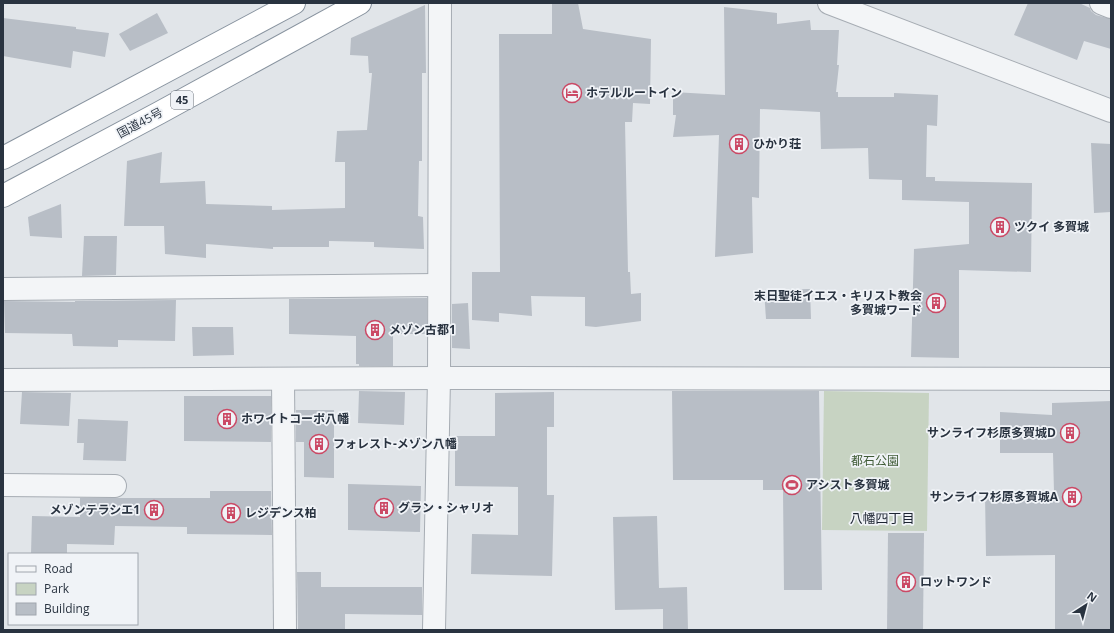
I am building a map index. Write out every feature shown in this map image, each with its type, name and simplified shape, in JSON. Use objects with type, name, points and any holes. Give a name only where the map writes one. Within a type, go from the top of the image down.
[{"type":"highway","points":[[3,158],[294,3]]},
{"type":"highway","name":"国道45号","points":[[3,196],[360,3]]},
{"type":"street","points":[[434,630],[439,378],[440,3]]},
{"type":"street","points":[[1101,3],[1111,7]]},
{"type":"street","points":[[837,4],[1111,111]]},
{"type":"street","points":[[3,289],[439,285]]},
{"type":"street","points":[[3,380],[439,378],[1111,379]]},
{"type":"street","points":[[283,379],[285,630]]},
{"type":"street","points":[[3,485],[115,486]]},
{"type":"green space","name":"都石公園","points":[[824,391],[929,393],[927,531],[822,530]]},
{"type":"building","points":[[552,3],[578,3],[583,29],[651,39],[650,104],[633,103],[632,122],[625,122],[628,272],[630,272],[631,294],[641,293],[641,321],[596,327],[585,326],[585,297],[531,296],[532,316],[499,313],[499,322],[472,320],[472,272],[500,272],[499,34],[552,34]]},
{"type":"building","points":[[1028,3],[1079,3],[1090,8],[1096,15],[1111,19],[1111,49],[1084,41],[1077,60],[1014,35]]},
{"type":"building","points":[[425,5],[426,73],[422,73],[422,161],[419,161],[418,216],[423,217],[424,249],[374,247],[374,242],[329,241],[329,247],[273,247],[273,249],[206,244],[206,258],[165,254],[164,226],[124,226],[127,161],[162,152],[160,183],[205,181],[206,204],[272,206],[272,210],[345,208],[345,162],[335,162],[337,131],[367,130],[372,73],[369,73],[368,56],[350,55],[351,38]]},
{"type":"building","points":[[724,7],[777,13],[777,24],[810,20],[811,30],[839,30],[837,65],[839,65],[836,92],[838,92],[838,97],[894,97],[894,93],[938,95],[937,126],[927,125],[926,177],[935,177],[935,181],[1032,183],[1031,272],[959,270],[959,358],[911,357],[914,249],[969,244],[969,202],[902,200],[902,180],[869,179],[868,148],[821,149],[820,112],[760,109],[759,198],[752,197],[753,253],[715,257],[719,135],[673,137],[676,115],[673,115],[673,92],[725,95]]},
{"type":"building","points":[[157,13],[168,33],[130,51],[119,34]]},
{"type":"building","points":[[3,18],[76,27],[76,29],[109,33],[105,57],[73,51],[71,68],[3,56]]},
{"type":"building","points":[[1091,143],[1111,144],[1111,212],[1094,213]]},
{"type":"building","points":[[61,204],[62,238],[30,236],[28,217]]},
{"type":"building","points":[[84,236],[117,236],[116,275],[82,276]]},
{"type":"building","points":[[810,289],[811,319],[766,319],[764,290]]},
{"type":"building","points":[[427,298],[427,334],[393,334],[393,366],[359,366],[359,364],[356,364],[356,336],[289,334],[289,299]]},
{"type":"building","points":[[176,300],[175,341],[118,340],[118,347],[73,346],[72,334],[5,333],[4,301],[75,302]]},
{"type":"building","points":[[468,303],[470,349],[452,348],[452,304]]},
{"type":"building","points":[[192,327],[233,327],[234,355],[193,356]]},
{"type":"building","points":[[359,391],[405,392],[404,425],[358,423]]},
{"type":"building","name":"アシスト多賀城","points":[[672,391],[819,391],[822,590],[784,590],[783,490],[763,490],[763,480],[673,480]]},
{"type":"building","points":[[22,392],[71,393],[69,426],[20,424]]},
{"type":"building","points":[[554,392],[554,427],[547,427],[547,495],[554,495],[552,576],[471,574],[472,534],[518,535],[518,487],[455,486],[455,436],[495,436],[495,393]]},
{"type":"building","name":"ホワイトコーポ八幡","points":[[184,396],[271,396],[271,442],[184,441]]},
{"type":"building","points":[[1111,401],[1111,630],[1055,630],[1055,555],[986,556],[985,493],[1054,492],[1053,453],[1000,453],[1000,412],[1052,415],[1052,403]]},
{"type":"building","name":"フォレスト-メゾン八幡","points":[[296,410],[334,410],[334,478],[304,477],[304,442],[296,442]]},
{"type":"building","points":[[78,419],[128,421],[126,461],[83,460],[84,443],[77,443]]},
{"type":"building","name":"グラン・シャリオ","points":[[348,484],[421,486],[420,532],[348,530]]},
{"type":"building","points":[[210,491],[271,491],[272,535],[187,534],[187,527],[115,526],[114,545],[67,544],[67,553],[31,553],[32,516],[80,517],[80,498],[210,498]]},
{"type":"building","points":[[657,516],[659,588],[687,587],[688,630],[663,630],[663,609],[615,610],[613,517]]},
{"type":"building","name":"ロットワンド","points":[[888,533],[924,533],[923,630],[887,630]]},
{"type":"building","points":[[297,572],[321,572],[321,587],[422,587],[422,615],[345,614],[345,630],[298,630]]},
{"type":"place","name":"ホテルルートイン","points":[[572,93]]},
{"type":"place","name":"ひかり荘","points":[[739,144]]},
{"type":"place","name":"ツクイ 多賀城","points":[[1000,227]]},
{"type":"place","name":"末日聖徒イエス・キリスト教会 多賀城ワード","points":[[936,303]]},
{"type":"place","name":"メゾン古都1","points":[[375,330]]},
{"type":"place","name":"ホワイトコーポ八幡","points":[[227,419]]},
{"type":"place","name":"サンライフ杉原多賀城D","points":[[1070,433]]},
{"type":"place","name":"フォレスト-メゾン八幡","points":[[319,444]]},
{"type":"place","name":"アシスト多賀城","points":[[792,485]]},
{"type":"place","name":"サンライフ杉原多賀城A","points":[[1072,497]]},
{"type":"place","name":"グラン・シャリオ","points":[[384,508]]},
{"type":"place","name":"メゾンテラシエ1","points":[[154,510]]},
{"type":"place","name":"レジデンス柏","points":[[231,513]]},
{"type":"place","name":"ロットワンド","points":[[906,582]]},
{"type":"district","name":"八幡四丁目","points":[[882,518]]}]
